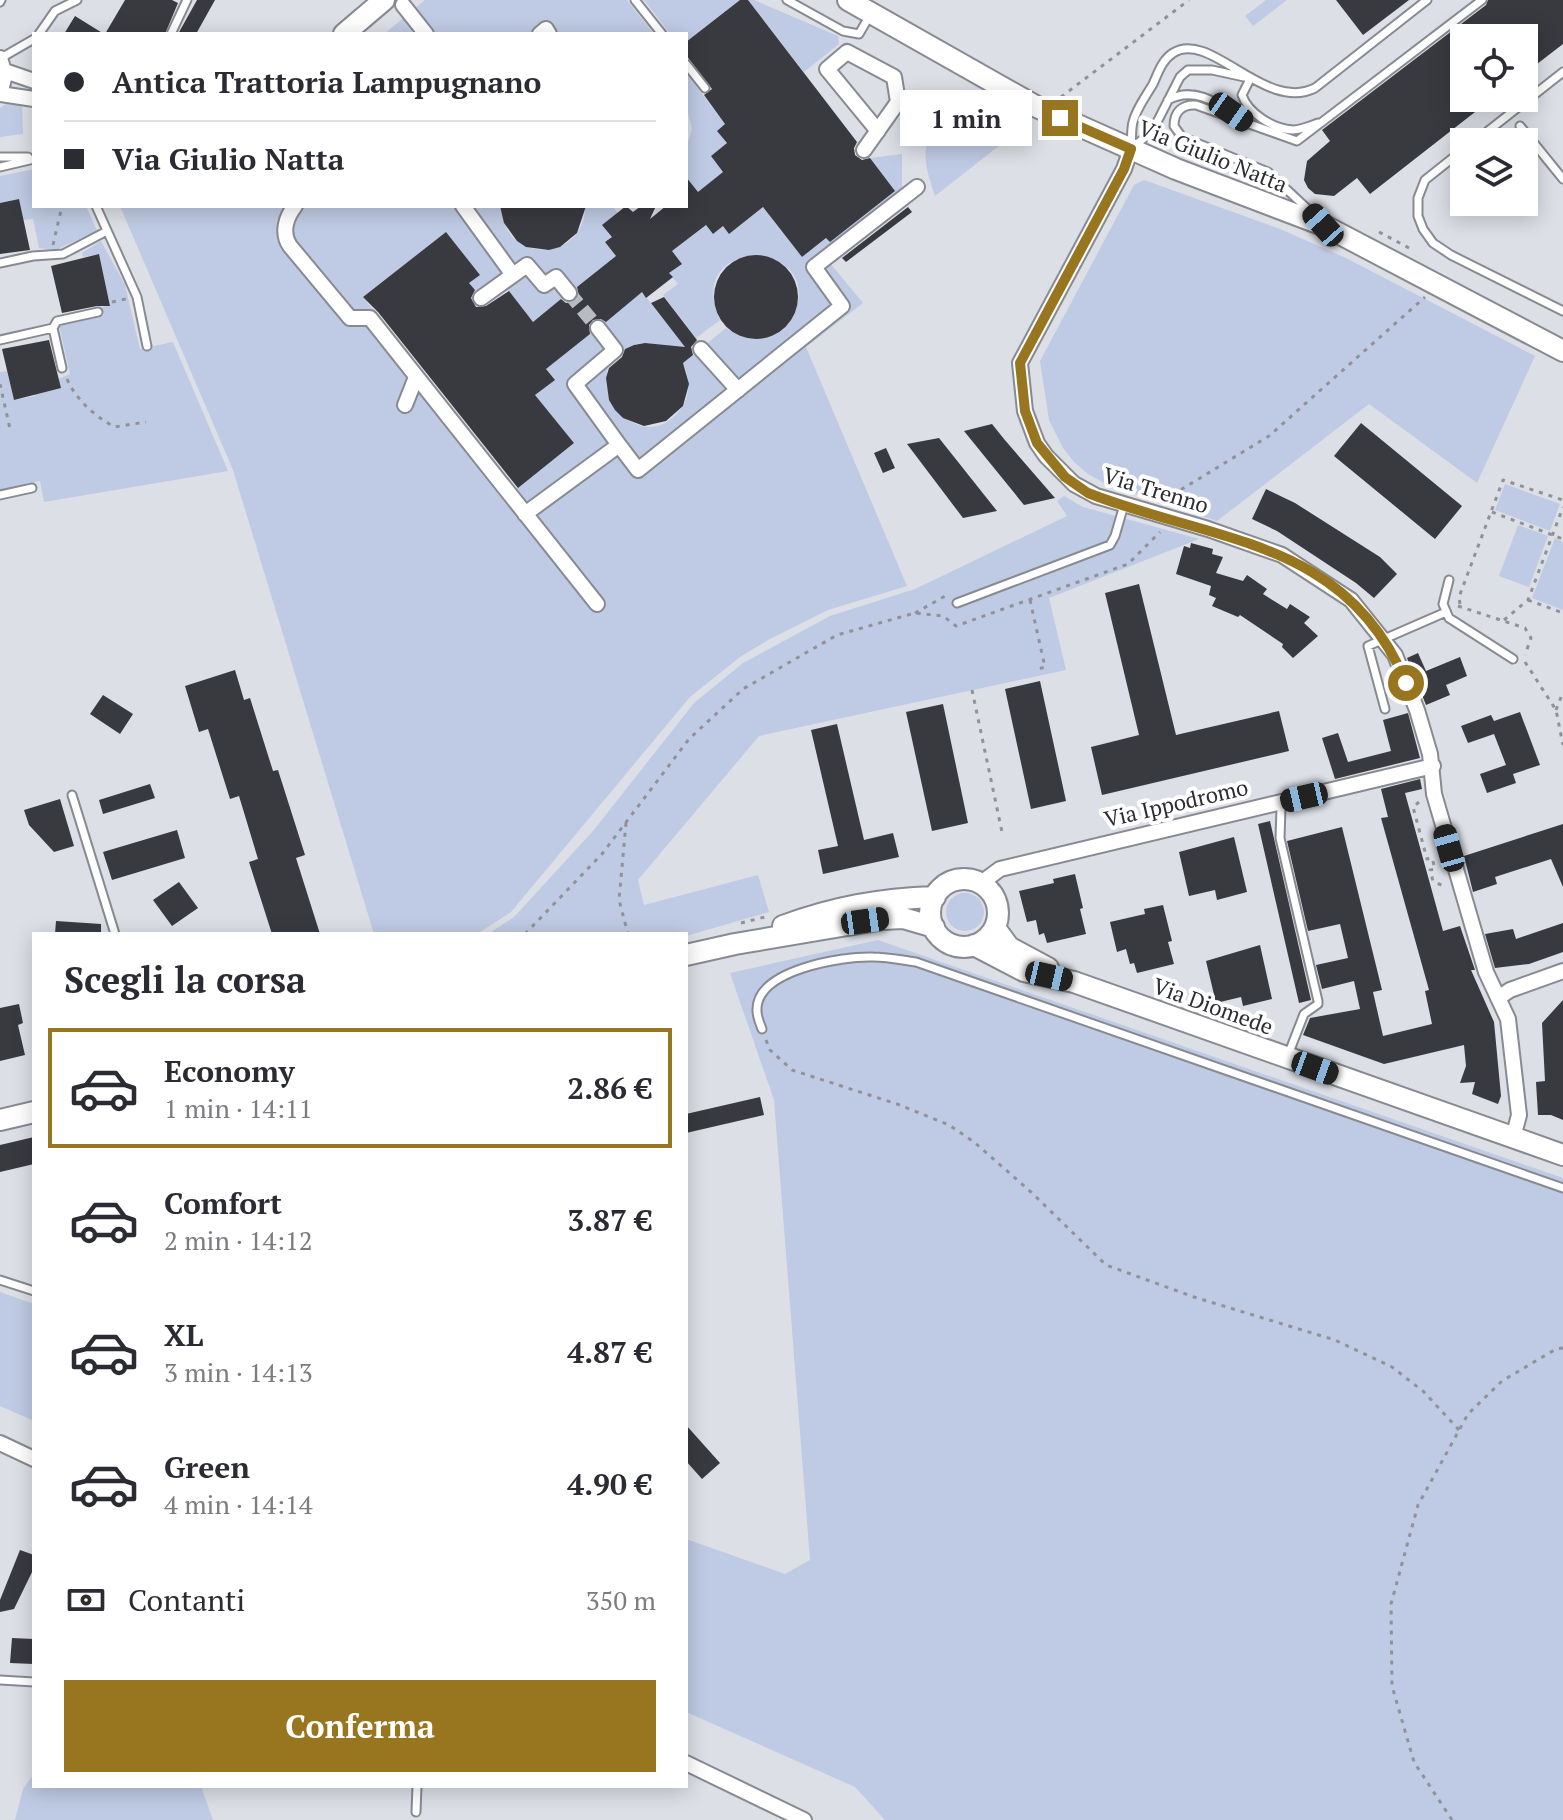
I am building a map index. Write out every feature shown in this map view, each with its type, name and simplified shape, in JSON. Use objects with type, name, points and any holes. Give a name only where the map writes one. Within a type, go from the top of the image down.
[{"type":"street","points":[[347,32],[394,3],[424,32]]},
{"type":"street","name":"Via Giulio Natta","points":[[862,5],[1037,107],[1131,149],[1323,225],[1563,351]]},
{"type":"street","points":[[864,150],[878,131],[898,102],[894,77],[847,52],[827,69],[878,131]]},
{"type":"street","points":[[2,63],[32,80]]},
{"type":"street","points":[[2,63],[5,79],[0,94],[32,99]]},
{"type":"street","points":[[898,102],[928,113]]},
{"type":"street","name":"Via Trenno","points":[[1131,149],[1124,169],[1023,357],[1019,372],[1030,427],[1046,456],[1081,489],[1282,555],[1342,593],[1395,655],[1417,710],[1433,766],[1434,794],[1486,972],[1508,1019],[1519,1115],[1513,1138]]},
{"type":"street","points":[[598,328],[615,350],[575,384],[638,470],[842,306],[814,267],[917,187]]},
{"type":"street","points":[[294,208],[286,223],[286,240],[290,246],[350,318],[370,318],[597,604]]},
{"type":"street","points":[[464,208],[513,275]]},
{"type":"street","points":[[481,298],[527,265],[544,285],[556,277],[569,293]]},
{"type":"street","points":[[701,349],[738,390]]},
{"type":"street","points":[[405,405],[416,377]]},
{"type":"street","points":[[525,514],[619,445]]},
{"type":"street","name":"Via Ippodromo","points":[[981,883],[1000,869],[1433,766]]},
{"type":"street","points":[[969,879],[981,883],[997,903],[995,928],[987,938],[974,945],[951,944],[934,927],[931,912],[935,897],[946,885],[957,880],[969,879]]},
{"type":"street","points":[[688,954],[736,934],[836,908],[884,899],[935,897]]},
{"type":"street","points":[[736,934],[903,918],[934,927]]},
{"type":"street","name":"Via Diomede","points":[[995,928],[1009,947],[1074,982]]},
{"type":"street","name":"Via Diomede","points":[[974,945],[1024,971],[1074,982],[1563,1155]]},
{"type":"street","points":[[1498,998],[1510,990],[1563,971]]},
{"type":"street","points":[[0,1120],[32,1112]]},
{"type":"street","points":[[0,1443],[32,1458]]},
{"type":"street","points":[[688,1764],[804,1820]]},
{"type":"lane","points":[[40,32],[51,15],[77,0]]},
{"type":"lane","points":[[172,32],[187,0]]},
{"type":"lane","points":[[635,0],[660,32]]},
{"type":"lane","points":[[787,0],[843,31],[859,34],[862,5]]},
{"type":"lane","points":[[1131,149],[1133,122],[1164,61],[1173,53],[1192,49],[1206,53],[1250,79],[1292,95],[1304,94],[1427,0]]},
{"type":"lane","points":[[1323,225],[1268,172],[1184,138],[1177,132],[1174,123],[1177,112],[1190,105],[1297,141],[1482,0]]},
{"type":"lane","points":[[2,63],[32,40]]},
{"type":"lane","points":[[688,67],[705,88]]},
{"type":"lane","points":[[1131,149],[1152,132],[1180,77],[1188,70],[1212,70],[1250,79]]},
{"type":"lane","points":[[1492,128],[1563,72]]},
{"type":"lane","points":[[1250,79],[1242,95],[1246,106],[1255,115],[1294,130],[1323,121]]},
{"type":"lane","points":[[1168,100],[1182,94],[1195,94],[1217,102],[1245,122]]},
{"type":"lane","points":[[1520,126],[1563,179]]},
{"type":"lane","points":[[0,157],[32,158]]},
{"type":"lane","points":[[0,167],[32,159]]},
{"type":"lane","points":[[1450,160],[1425,180],[1418,198],[1418,216],[1433,243],[1563,311]]},
{"type":"lane","points":[[97,208],[137,297],[147,346]]},
{"type":"lane","points":[[0,263],[63,254],[107,231]]},
{"type":"lane","points":[[62,368],[53,328],[57,321],[98,312]]},
{"type":"lane","points":[[0,340],[53,328]]},
{"type":"lane","points":[[0,495],[32,488]]},
{"type":"lane","points":[[957,603],[1110,545],[1124,505]]},
{"type":"lane","points":[[1449,580],[1443,604],[1449,618],[1513,659]]},
{"type":"lane","points":[[1385,709],[1368,646],[1446,612]]},
{"type":"lane","points":[[72,795],[114,932]]},
{"type":"lane","points":[[1281,808],[1280,838],[1318,1001],[1304,1014],[1287,1058]]},
{"type":"lane","points":[[762,1029],[756,1009],[764,989],[785,975],[828,961],[857,958],[916,962],[1563,1188]]},
{"type":"lane","points":[[0,1280],[32,1290]]},
{"type":"lane","points":[[0,1680],[32,1682]]},
{"type":"lane","points":[[416,1812],[417,1788]]},
{"type":"path","points":[[1059,98],[1189,0]]},
{"type":"path","points":[[51,255],[62,208]]},
{"type":"path","points":[[1379,232],[1413,250]]},
{"type":"path","points":[[1146,511],[1269,436],[1428,295]]},
{"type":"path","points":[[62,368],[71,387],[95,416],[114,427],[146,422]]},
{"type":"path","points":[[0,384],[10,429]]},
{"type":"path","points":[[1563,500],[1503,480],[1459,601],[1460,605],[1525,628],[1530,633],[1526,665],[1556,710],[1563,745]]},
{"type":"path","points":[[1504,620],[1528,600],[1563,507]]},
{"type":"path","points":[[1492,512],[1563,539]]},
{"type":"path","points":[[956,626],[1128,564],[1166,527]]},
{"type":"path","points":[[1030,600],[1045,667],[1035,670]]},
{"type":"path","points":[[1528,600],[1563,613]]},
{"type":"path","points":[[527,932],[602,854],[689,739],[743,689],[837,635],[915,613],[943,616],[956,626],[958,633]]},
{"type":"path","points":[[972,690],[1002,832]]},
{"type":"path","points":[[1556,710],[1563,692]]},
{"type":"path","points":[[1413,807],[1427,859],[1432,858],[1435,869],[1430,870],[1433,881],[1452,890]]},
{"type":"path","points":[[626,823],[619,900],[627,932]]},
{"type":"path","points":[[736,934],[778,913]]},
{"type":"path","points":[[762,1029],[770,1050],[792,1070],[897,1104],[949,1125],[974,1142],[1106,1265],[1194,1297],[1335,1340],[1392,1367],[1424,1392],[1459,1430]]},
{"type":"path","points":[[1452,1820],[1414,1762],[1409,1747],[1392,1686],[1391,1604],[1418,1505],[1468,1414],[1502,1381],[1556,1349],[1563,1348]]},
{"type":"shaded area","points":[[425,0],[627,0],[652,32],[386,32]]},
{"type":"shaded area","points":[[644,0],[740,0],[688,40],[688,32],[668,32]]},
{"type":"shaded area","points":[[748,0],[838,36],[839,44],[804,72]]},
{"type":"shaded area","points":[[1266,0],[1287,0],[1253,26],[1245,16]]},
{"type":"shaded area","points":[[688,76],[725,124],[717,131],[727,143],[711,156],[723,172],[706,203],[688,192],[688,142],[692,129],[688,113]]},
{"type":"shaded area","points":[[967,95],[1023,127],[935,196],[927,168],[928,139],[945,103],[953,106]]},
{"type":"shaded area","points":[[6,104],[22,104],[23,134],[0,137],[0,108]]},
{"type":"shaded area","points":[[902,154],[902,191],[821,252],[863,303],[806,347],[907,586],[828,610],[768,640],[740,657],[690,697],[511,912],[480,932],[373,932],[233,470],[121,208],[502,208],[505,225],[514,239],[528,247],[543,250],[559,247],[572,239],[582,225],[585,208],[614,208],[618,213],[612,237],[605,242],[616,256],[533,322],[506,288],[486,303],[469,283],[479,274],[446,232],[363,297],[516,489],[574,443],[535,395],[554,380],[546,369],[642,292],[686,347],[637,344],[617,355],[607,371],[608,389],[615,406],[628,419],[644,427],[662,424],[680,410],[688,387],[683,363],[726,328],[745,337],[764,338],[782,331],[789,324],[799,289],[791,271],[775,260],[755,257],[735,261],[720,272],[713,292],[720,320],[696,338],[663,295],[678,284],[669,273],[682,264],[672,251],[706,225],[713,234],[723,226],[730,233],[763,207],[802,257],[892,188],[870,158]]},
{"type":"shaded area","points":[[32,169],[32,208],[87,208],[97,231],[55,250],[39,248],[33,219],[23,220],[19,199],[0,203],[0,176]]},
{"type":"shaded area","points":[[1144,180],[1280,229],[1346,258],[1535,356],[1477,483],[1369,404],[1217,521],[1106,484],[1074,462],[1049,420],[1040,361],[1134,185]]},
{"type":"shaded area","points":[[101,241],[125,285],[140,349],[173,342],[228,471],[44,502],[40,481],[0,490],[0,372],[7,371],[14,400],[35,396],[34,389],[70,374],[59,325],[104,315],[102,307],[110,305],[99,254],[83,257],[82,253]]},
{"type":"shaded area","points":[[1505,484],[1560,504],[1550,531],[1495,510]]},
{"type":"shaded area","points":[[1064,496],[1083,507],[1199,539],[1049,598],[1066,670],[759,736],[638,880],[644,905],[758,875],[769,912],[688,935],[688,932],[491,932],[514,917],[593,831],[694,703],[743,663],[830,616],[915,589],[1067,516],[1057,501]]},
{"type":"shaded area","points":[[1518,525],[1548,536],[1529,587],[1499,576]]},
{"type":"shaded area","points":[[1555,538],[1563,542],[1563,610],[1532,598]]},
{"type":"shaded area","points":[[965,893],[978,899],[984,912],[978,925],[965,931],[952,925],[946,912],[952,899]]},
{"type":"shaded area","points":[[878,940],[1563,1178],[1563,1820],[885,1820],[855,1787],[688,1713],[688,1540],[785,1574],[810,1560],[774,1100],[730,973]]},
{"type":"shaded area","points":[[0,1292],[32,1303],[32,1420],[0,1406]]},
{"type":"shaded area","points":[[32,1777],[32,1788],[202,1788],[213,1820],[15,1820],[23,1789]]},
{"type":"building","points":[[125,0],[172,0],[178,3],[166,32],[106,32]]},
{"type":"building","points":[[197,0],[215,0],[197,32],[179,32]]},
{"type":"building","points":[[740,0],[748,0],[857,142],[855,155],[862,160],[870,158],[895,191],[830,242],[826,238],[802,257],[763,207],[729,234],[723,226],[713,234],[706,225],[672,251],[682,264],[669,273],[673,277],[646,298],[642,292],[606,322],[593,320],[589,325],[590,334],[546,369],[555,380],[535,395],[574,443],[518,488],[363,297],[446,232],[480,275],[469,283],[475,290],[471,298],[476,307],[486,306],[509,291],[533,322],[561,299],[566,303],[575,301],[579,296],[577,287],[616,256],[605,242],[612,237],[602,225],[623,208],[633,212],[638,208],[655,208],[650,219],[664,208],[688,208],[688,180],[698,192],[723,172],[711,156],[727,143],[717,131],[725,124],[704,95],[712,89],[688,58],[688,40]]},
{"type":"building","points":[[1336,0],[1409,0],[1363,35]]},
{"type":"building","points":[[1488,0],[1563,0],[1563,44],[1538,63],[1538,24],[1461,24],[1486,5]]},
{"type":"building","points":[[75,16],[101,32],[65,32]]},
{"type":"building","points":[[1450,32],[1450,112],[1475,112],[1455,128],[1450,128],[1450,132],[1370,194],[1357,178],[1334,196],[1315,194],[1308,188],[1304,180],[1307,161],[1330,141],[1322,130]]},
{"type":"building","points":[[19,199],[30,250],[0,254],[0,203]]},
{"type":"building","points":[[908,207],[912,212],[846,262],[842,258]]},
{"type":"building","points":[[500,208],[585,208],[577,233],[560,247],[549,250],[526,247],[517,241],[504,223]]},
{"type":"building","points":[[99,254],[110,306],[62,313],[51,266]]},
{"type":"building","points":[[756,255],[772,258],[786,267],[795,281],[798,297],[795,313],[786,327],[772,336],[756,339],[740,336],[726,327],[717,313],[714,297],[717,281],[726,267],[740,258]]},
{"type":"building","points":[[664,297],[697,340],[691,347],[693,355],[683,363],[689,384],[683,406],[666,421],[644,426],[623,418],[615,410],[609,400],[606,378],[609,368],[622,357],[625,349],[634,345],[645,343],[685,347],[651,303]]},
{"type":"building","points":[[49,340],[61,388],[14,400],[2,349]]},
{"type":"building","points":[[1361,423],[1462,506],[1435,539],[1334,456]]},
{"type":"building","points":[[992,424],[1055,498],[1024,505],[964,431]]},
{"type":"building","points":[[939,438],[997,511],[963,518],[907,444]]},
{"type":"building","points":[[886,448],[895,468],[883,473],[874,453]]},
{"type":"building","points":[[1266,489],[1295,503],[1380,557],[1397,574],[1374,598],[1277,531],[1252,519]]},
{"type":"building","points":[[1191,543],[1213,549],[1212,554],[1223,557],[1216,573],[1243,581],[1247,575],[1267,589],[1263,594],[1287,609],[1290,604],[1310,617],[1304,623],[1318,636],[1293,658],[1282,647],[1283,644],[1240,615],[1238,617],[1212,606],[1216,598],[1209,595],[1211,586],[1176,574],[1184,546],[1190,548]]},
{"type":"building","points":[[1139,584],[1176,735],[1279,711],[1289,751],[1102,795],[1091,747],[1139,735],[1105,593]]},
{"type":"building","points":[[1418,653],[1426,671],[1460,657],[1467,676],[1446,685],[1450,695],[1426,705],[1407,658]]},
{"type":"building","points":[[235,670],[244,700],[250,698],[273,771],[278,770],[305,855],[296,858],[319,932],[271,932],[249,862],[258,859],[239,796],[230,799],[208,729],[199,732],[185,686]]},
{"type":"building","points":[[1040,681],[1066,801],[1031,809],[1005,689]]},
{"type":"building","points":[[103,695],[133,714],[120,734],[90,714]]},
{"type":"building","points":[[943,704],[968,823],[932,831],[906,712]]},
{"type":"building","points":[[1520,712],[1540,765],[1513,774],[1516,783],[1487,793],[1480,774],[1506,765],[1494,734],[1468,743],[1461,726],[1491,715],[1494,721]]},
{"type":"building","points":[[1408,713],[1420,758],[1335,779],[1322,738],[1338,733],[1348,762],[1391,751],[1383,720]]},
{"type":"building","points":[[837,724],[864,840],[893,833],[899,857],[823,874],[818,850],[838,846],[811,730]]},
{"type":"building","points":[[1420,779],[1422,789],[1405,793],[1443,931],[1460,926],[1475,970],[1471,970],[1494,1022],[1501,1096],[1498,1104],[1472,1094],[1475,1082],[1460,1083],[1466,1066],[1464,1045],[1384,1064],[1303,1035],[1310,1018],[1360,1009],[1354,981],[1322,989],[1316,965],[1348,958],[1340,924],[1308,931],[1287,841],[1342,827],[1382,990],[1373,992],[1383,1036],[1432,1024],[1425,991],[1429,990],[1381,818],[1388,817],[1381,789]]},
{"type":"building","points":[[150,784],[155,798],[103,814],[99,800]]},
{"type":"building","points":[[60,799],[74,846],[54,852],[29,825],[24,810]]},
{"type":"building","points":[[1270,821],[1311,1000],[1299,1003],[1258,824]]},
{"type":"building","points":[[1563,824],[1563,887],[1551,859],[1495,877],[1497,884],[1473,892],[1464,856]]},
{"type":"building","points":[[177,830],[185,858],[112,880],[103,852]]},
{"type":"building","points":[[1234,837],[1247,892],[1217,900],[1215,890],[1189,896],[1179,852]]},
{"type":"building","points":[[1075,874],[1086,934],[1047,943],[1044,933],[1039,935],[1036,920],[1027,922],[1019,891],[1054,883],[1053,879]]},
{"type":"building","points":[[179,882],[198,908],[172,926],[153,900]]},
{"type":"building","points":[[1163,905],[1174,964],[1137,973],[1134,963],[1130,964],[1126,949],[1117,952],[1110,922],[1145,914],[1144,909]]},
{"type":"building","points":[[56,921],[101,924],[101,932],[55,932]]},
{"type":"building","points":[[1563,923],[1563,952],[1529,964],[1495,968],[1485,934],[1513,929],[1516,939]]},
{"type":"building","points":[[1260,945],[1272,999],[1243,1006],[1241,997],[1216,1003],[1206,961]]},
{"type":"building","points":[[1563,1000],[1563,1120],[1551,1115],[1538,1115],[1536,1082],[1545,1081],[1542,1023]]},
{"type":"building","points":[[19,1004],[23,1023],[18,1025],[25,1055],[0,1061],[0,1008]]},
{"type":"building","points":[[760,1097],[764,1115],[688,1133],[688,1114]]},
{"type":"building","points":[[32,1137],[32,1164],[0,1172],[0,1145]]},
{"type":"building","points":[[688,1427],[720,1463],[702,1479],[688,1463]]},
{"type":"building","points":[[20,1550],[32,1554],[32,1572],[14,1609],[0,1612],[0,1600]]},
{"type":"building","points":[[12,1638],[32,1639],[32,1664],[10,1663]]},
{"type":"tunnel","points":[[569,293],[598,328]]},
{"type":"route","points":[[1060,118],[1131,149],[1124,169],[1020,363],[1025,411],[1037,443],[1065,477],[1088,493],[1273,551],[1342,593],[1360,609],[1383,638],[1395,655],[1406,683]]}]
